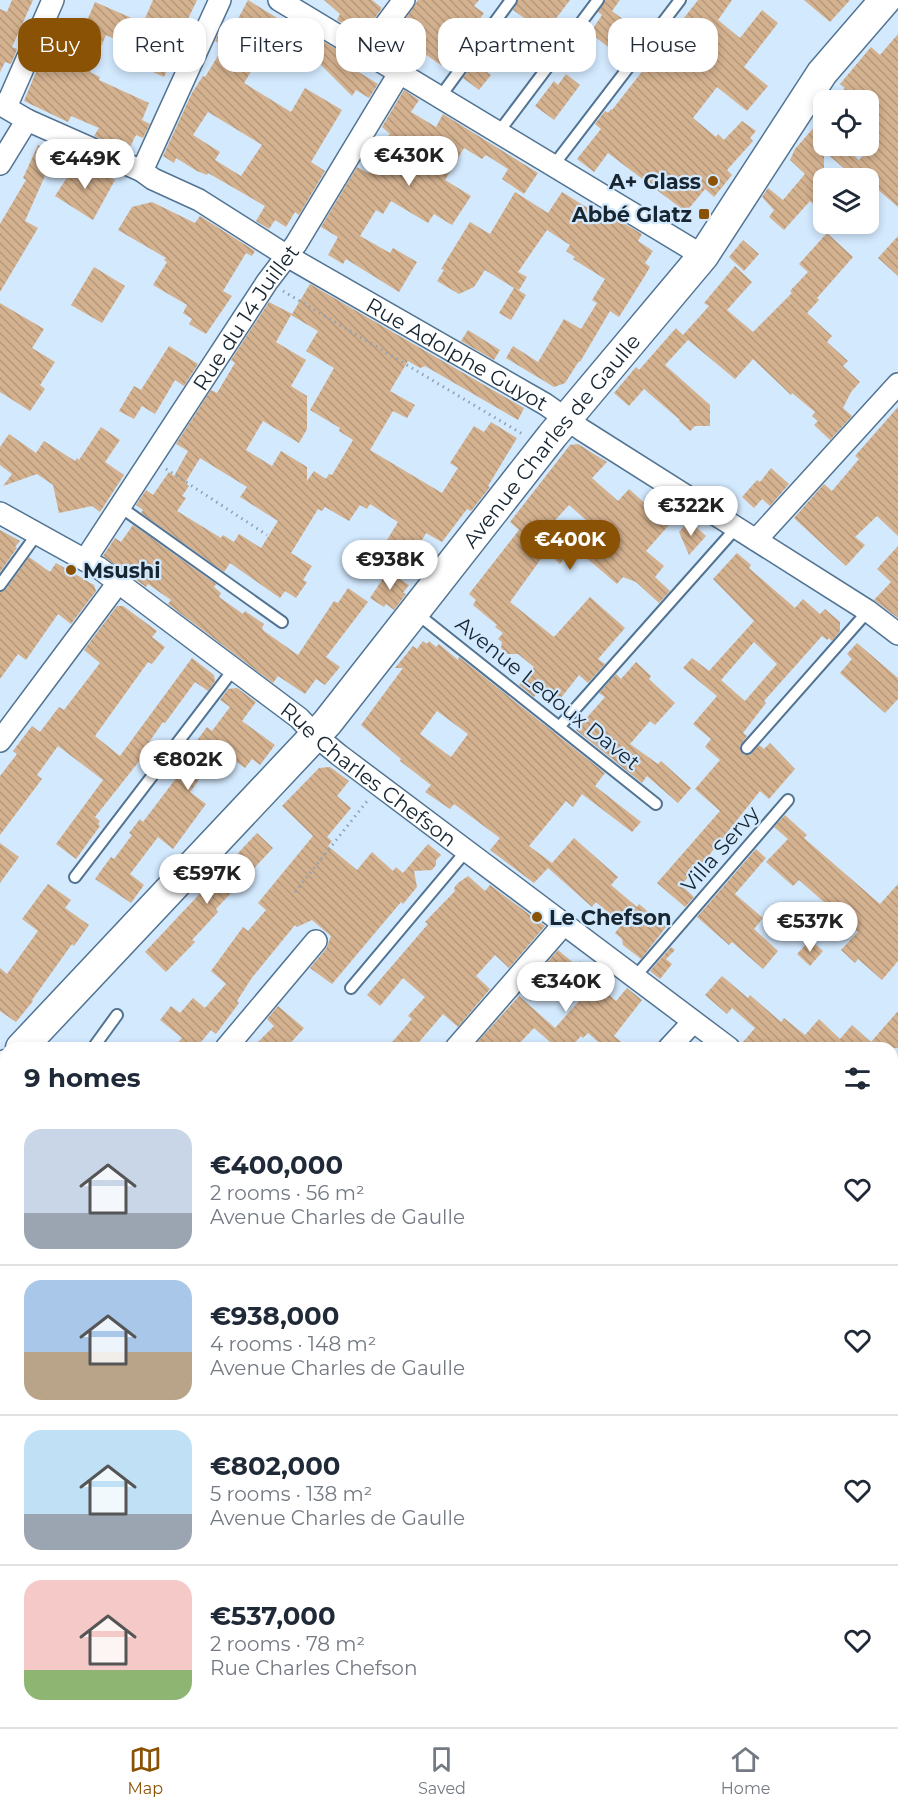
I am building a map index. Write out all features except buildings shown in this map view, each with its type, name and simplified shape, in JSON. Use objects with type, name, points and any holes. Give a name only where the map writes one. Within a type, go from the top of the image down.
[{"type":"street","points":[[3,106],[53,0]]},
{"type":"street","points":[[142,171],[220,0]]},
{"type":"street","points":[[391,18],[404,0]]},
{"type":"street","name":"Avenue Charles de Gaulle","points":[[27,1042],[316,736],[566,419],[704,256],[822,73],[885,0]]},
{"type":"street","points":[[286,2],[336,33]]},
{"type":"street","points":[[400,72],[704,256]]},
{"type":"street","name":"Rue du 14 Juillet","points":[[85,560],[267,282],[296,244],[400,72]]},
{"type":"street","name":"Rue Adolphe Guyot","points":[[3,106],[27,120],[142,171],[153,179],[199,200],[287,256],[539,400],[868,611],[898,633]]},
{"type":"street","points":[[0,164],[27,120]]},
{"type":"street","points":[[756,540],[898,384]]},
{"type":"street","name":"Rue Charles Chefson","points":[[0,513],[85,560],[118,583],[299,718],[316,736],[721,1042]]},
{"type":"street","points":[[0,741],[118,583]]},
{"type":"street","points":[[461,1042],[564,924]]},
{"type":"street","points":[[231,1042],[316,941]]},
{"type":"street","points":[[675,1042],[693,1022]]},
{"type":"lane","points":[[440,97],[511,0]]},
{"type":"lane","points":[[498,133],[598,0]]},
{"type":"lane","points":[[553,166],[680,0]]},
{"type":"lane","points":[[119,506],[282,622]]},
{"type":"lane","points":[[559,727],[736,528]]},
{"type":"lane","points":[[0,585],[37,534]]},
{"type":"lane","points":[[747,748],[868,611]]},
{"type":"lane","name":"Avenue Ledoux Davet","points":[[415,612],[656,804]]},
{"type":"lane","points":[[75,877],[233,670]]},
{"type":"lane","name":"Villa Servy","points":[[634,978],[788,800]]},
{"type":"lane","points":[[351,988],[467,850]]},
{"type":"lane","points":[[97,1042],[117,1015]]},
{"type":"path","points":[[267,282],[544,448]]},
{"type":"path","points":[[152,459],[267,535]]},
{"type":"path","points":[[295,892],[380,784]]},
{"type":"place","name":"A+ Glass","points":[[713,181]]},
{"type":"place","name":"Abbé Glatz","points":[[704,214]]},
{"type":"place","name":"Msushi","points":[[71,570]]},
{"type":"place","name":"Le Chefson","points":[[537,917]]}]
